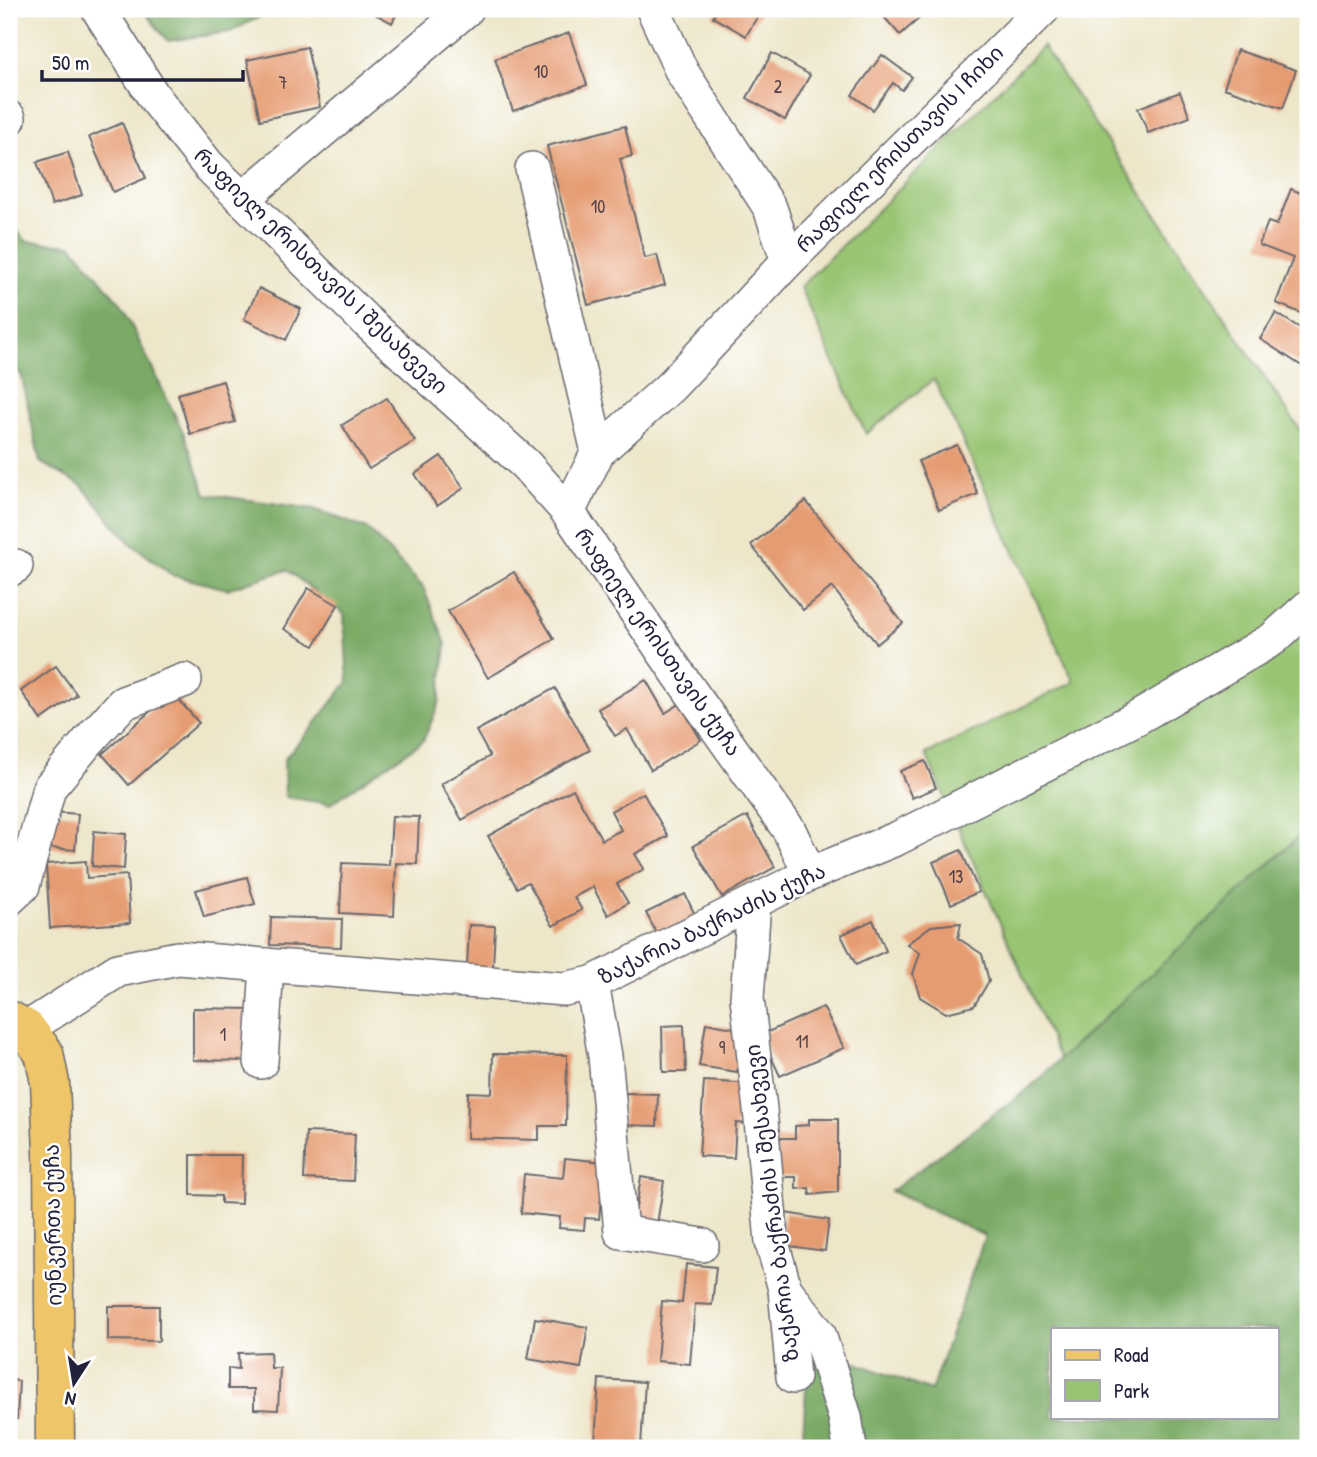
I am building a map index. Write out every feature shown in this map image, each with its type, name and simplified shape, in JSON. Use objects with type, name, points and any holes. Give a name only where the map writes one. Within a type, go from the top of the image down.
[{"type":"main road","name":"იუნკერთა ქუჩა","points":[[15,1029],[44,1053],[50,1083],[63,1447]]},
{"type":"street","name":"რაფიელ ერისთავის I შესახვევი","points":[[98,9],[154,97],[208,165],[365,320],[524,464],[568,512]]},
{"type":"street","points":[[242,199],[467,9]]},
{"type":"street","points":[[653,9],[682,72],[770,208],[788,261]]},
{"type":"street","name":"რაფიელ ერისთავის I ჩიხი","points":[[788,261],[1043,9]]},
{"type":"street","points":[[532,169],[598,452]]},
{"type":"street","name":"რაფიელ ერისთავის ქუჩა","points":[[788,261],[671,386],[598,452],[568,512],[789,830],[810,874]]},
{"type":"street","name":"ზაქარია ბაქრაძის ქუჩა","points":[[15,1029],[118,970],[178,958],[564,989],[592,983],[810,874],[898,838],[1137,718],[1273,639],[1308,607]]},
{"type":"street","points":[[9,899],[23,886],[49,788],[123,703],[186,680]]},
{"type":"street","name":"ზაქარია ბაქრაძის I შესახვევი","points":[[754,903],[747,998],[772,1242],[785,1289],[793,1377]]},
{"type":"street","points":[[261,1062],[267,965]]},
{"type":"street","points":[[592,983],[606,1056],[621,1232],[702,1245]]},
{"type":"street","points":[[785,1289],[819,1334],[845,1417],[850,1448]]},
{"type":"green space","points":[[142,9],[275,9],[230,32],[168,41]]},
{"type":"green space","points":[[1043,46],[1302,433],[1308,435],[1308,828],[1060,1060],[926,754],[1074,682],[934,379],[866,434],[800,287]]},
{"type":"green space","points":[[9,222],[26,241],[72,245],[121,304],[184,434],[206,494],[314,509],[368,529],[423,587],[446,644],[439,704],[423,741],[330,804],[285,797],[284,759],[348,682],[344,614],[287,570],[227,589],[172,575],[129,542],[82,486],[40,462],[21,373],[9,371]]},
{"type":"green space","points":[[1308,828],[1308,1448],[802,1448],[809,1345],[931,1391],[985,1236],[891,1191],[1029,1088]]},
{"type":"building","points":[[366,9],[399,9],[392,23]]},
{"type":"building","points":[[718,9],[762,9],[746,36],[713,17]]},
{"type":"building","points":[[877,9],[930,9],[900,35]]},
{"type":"building","points":[[569,33],[587,85],[513,111],[495,59]]},
{"type":"building","points":[[307,47],[320,107],[260,120],[247,60]]},
{"type":"building","points":[[1237,50],[1296,70],[1283,108],[1224,88]]},
{"type":"building","points":[[772,53],[810,75],[785,120],[747,98]]},
{"type":"building","points":[[882,55],[912,77],[902,90],[893,83],[873,110],[852,95]]},
{"type":"building","points":[[1180,92],[1190,117],[1148,133],[1138,108]]},
{"type":"building","points":[[122,123],[146,178],[113,192],[89,137]]},
{"type":"building","points":[[625,126],[632,156],[620,159],[645,258],[657,255],[665,285],[588,305],[547,146]]},
{"type":"building","points":[[68,152],[82,195],[52,205],[37,162]]},
{"type":"building","points":[[1291,189],[1308,196],[1308,316],[1276,303],[1293,258],[1259,245],[1268,222],[1277,225]]},
{"type":"building","points":[[259,288],[301,309],[286,340],[244,319]]},
{"type":"building","points":[[1276,313],[1308,333],[1308,370],[1260,339]]},
{"type":"building","points":[[223,381],[235,422],[190,434],[178,394]]},
{"type":"building","points":[[387,398],[415,441],[369,469],[342,425]]},
{"type":"building","points":[[957,445],[978,494],[939,510],[918,461]]},
{"type":"building","points":[[441,456],[464,488],[437,506],[415,474]]},
{"type":"building","points":[[806,501],[903,623],[877,644],[832,587],[803,610],[751,545]]},
{"type":"building","points":[[514,572],[554,639],[488,678],[448,611]]},
{"type":"building","points":[[308,588],[338,605],[314,646],[284,629]]},
{"type":"building","points":[[56,666],[77,695],[41,720],[21,691]]},
{"type":"building","points":[[646,680],[665,713],[680,704],[701,740],[651,770],[627,729],[615,736],[598,709]]},
{"type":"building","points":[[555,688],[590,750],[462,820],[441,784],[490,756],[476,731]]},
{"type":"building","points":[[172,692],[199,723],[129,785],[102,754]]},
{"type":"building","points":[[925,761],[936,788],[912,798],[900,771]]},
{"type":"building","points":[[573,789],[602,840],[621,830],[611,811],[643,793],[668,836],[635,854],[644,869],[617,884],[628,903],[608,915],[593,887],[574,897],[582,910],[553,926],[528,882],[517,888],[488,836]]},
{"type":"building","points":[[54,812],[78,814],[75,850],[51,848]]},
{"type":"building","points":[[392,816],[419,817],[417,864],[396,863],[394,916],[340,913],[342,863],[389,865]]},
{"type":"building","points":[[747,816],[775,867],[722,897],[693,846]]},
{"type":"building","points":[[94,831],[126,834],[124,869],[92,866]]},
{"type":"building","points":[[961,850],[979,892],[951,904],[933,862]]},
{"type":"building","points":[[86,861],[87,878],[127,875],[130,923],[50,928],[46,864]]},
{"type":"building","points":[[247,877],[255,904],[204,917],[196,890]]},
{"type":"building","points":[[685,894],[697,919],[659,938],[646,913]]},
{"type":"building","points":[[271,917],[342,919],[341,947],[270,945]]},
{"type":"building","points":[[873,920],[886,951],[856,965],[841,935]]},
{"type":"building","points":[[961,923],[958,938],[982,954],[989,981],[974,1006],[946,1013],[920,997],[913,974],[920,953],[907,944],[931,926]]},
{"type":"building","points":[[469,925],[495,926],[493,968],[467,967]]},
{"type":"building","points":[[823,1007],[844,1048],[780,1076],[761,1035]]},
{"type":"building","points":[[193,1008],[253,1009],[253,1061],[193,1060]]},
{"type":"building","points":[[706,1023],[744,1030],[737,1072],[699,1066]]},
{"type":"building","points":[[684,1025],[686,1072],[663,1072],[662,1026]]},
{"type":"building","points":[[493,1054],[567,1055],[566,1126],[539,1126],[539,1140],[467,1138],[468,1092],[492,1093]]},
{"type":"building","points":[[704,1081],[753,1084],[751,1124],[736,1123],[734,1158],[699,1156]]},
{"type":"building","points":[[624,1093],[658,1094],[657,1126],[623,1125]]},
{"type":"building","points":[[809,1119],[838,1119],[838,1192],[810,1195],[809,1188],[796,1189],[796,1177],[775,1177],[773,1138],[795,1138],[795,1126],[809,1125]]},
{"type":"building","points":[[306,1132],[355,1134],[353,1181],[304,1179]]},
{"type":"building","points":[[191,1155],[242,1155],[241,1204],[221,1203],[221,1196],[191,1195]]},
{"type":"building","points":[[565,1158],[604,1162],[599,1219],[585,1218],[584,1230],[559,1228],[560,1217],[521,1213],[524,1174],[563,1178]]},
{"type":"building","points":[[641,1177],[664,1181],[657,1224],[634,1220]]},
{"type":"building","points":[[785,1213],[829,1220],[825,1251],[780,1245]]},
{"type":"building","points":[[686,1264],[716,1267],[712,1305],[695,1304],[690,1364],[657,1361],[662,1301],[682,1303]]},
{"type":"building","points":[[108,1306],[159,1306],[159,1341],[108,1340]]},
{"type":"building","points":[[535,1318],[588,1327],[581,1368],[528,1359]]},
{"type":"building","points":[[270,1352],[271,1368],[280,1368],[278,1410],[254,1409],[254,1389],[228,1389],[228,1368],[239,1369],[238,1353]]},
{"type":"building","points":[[599,1379],[645,1382],[641,1446],[595,1443]]},
{"type":"building","points":[[9,1380],[19,1381],[17,1419],[9,1418]]}]
